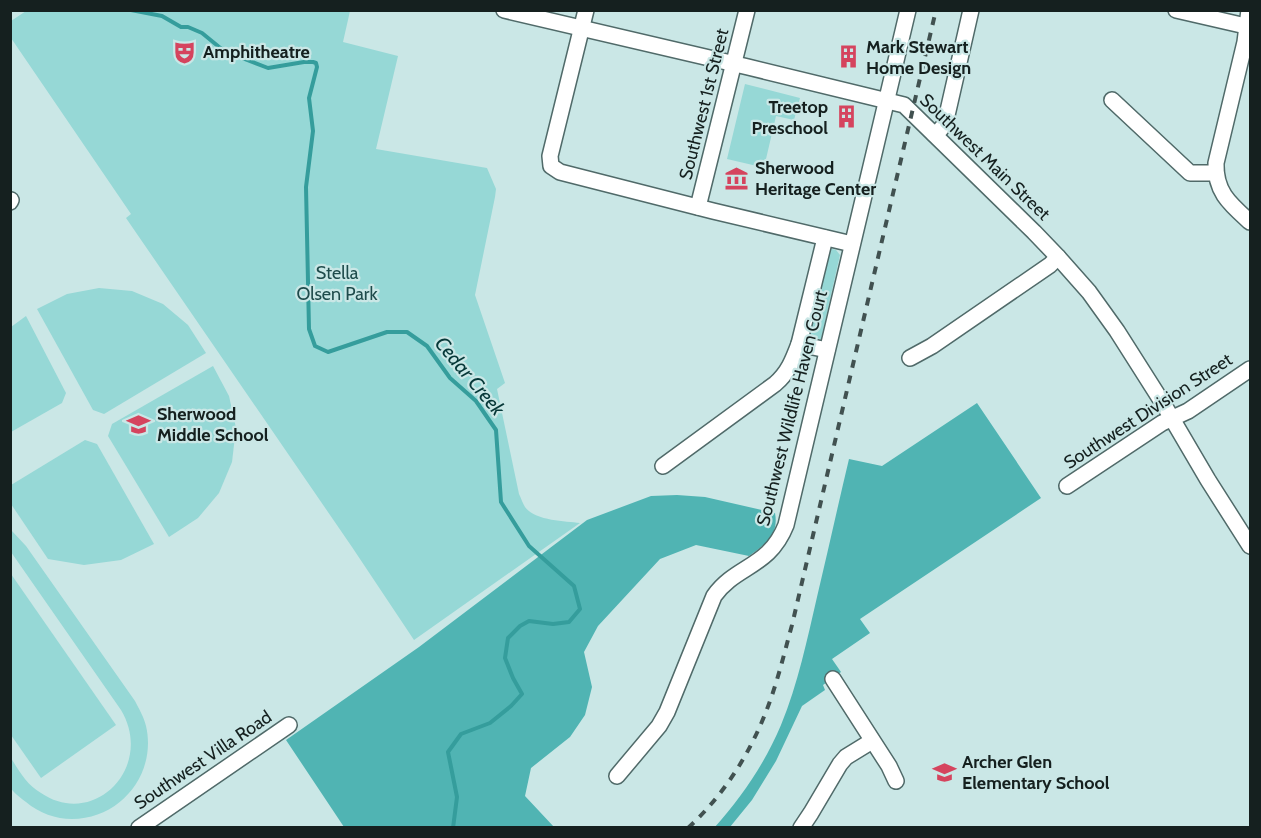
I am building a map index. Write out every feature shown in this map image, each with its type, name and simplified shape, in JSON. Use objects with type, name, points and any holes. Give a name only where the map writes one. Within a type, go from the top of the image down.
[{"type":"street","name":"Southwest Main Street","points":[[504,10],[904,105],[1058,257],[1089,292],[1172,418],[1208,480],[1251,546]]},
{"type":"street","points":[[586,10],[550,156],[551,166],[560,172],[852,244]]},
{"type":"street","name":"Southwest 1st Street","points":[[698,207],[747,10]]},
{"type":"street","name":"Southwest Wildlife Haven Court","points":[[617,776],[659,726],[667,712],[714,596],[725,583],[767,555],[781,537],[786,525],[908,10]]},
{"type":"street","points":[[934,134],[945,123],[971,10]]},
{"type":"street","points":[[1176,10],[1249,21],[1216,163],[1216,174],[1223,193],[1251,222]]},
{"type":"street","points":[[1112,100],[1190,173],[1216,174]]},
{"type":"street","points":[[663,466],[782,378],[791,365],[799,345],[825,238]]},
{"type":"street","points":[[910,358],[932,346],[1050,265],[1058,257]]},
{"type":"street","points":[[799,345],[827,350]]},
{"type":"street","name":"Southwest Division Street","points":[[1067,486],[1162,423],[1188,411],[1251,369]]},
{"type":"street","points":[[832,679],[889,766],[896,781]]},
{"type":"street","name":"Southwest Villa Road","points":[[139,828],[289,725]]},
{"type":"street","points":[[801,828],[840,764],[846,757],[872,741]]},
{"type":"green space","name":"Stella Olsen Park","points":[[26,11],[350,11],[343,42],[398,56],[376,149],[487,168],[496,189],[475,295],[505,383],[497,389],[519,494],[525,507],[536,515],[551,520],[580,523],[414,640],[126,218],[131,214],[11,38],[11,21]]},
{"type":"green space","points":[[745,84],[800,98],[794,120],[776,116],[766,159],[757,166],[727,159]]},
{"type":"green space","points":[[829,248],[836,250],[840,255],[821,339],[804,337]]},
{"type":"green space","points":[[99,288],[132,291],[163,304],[188,325],[206,353],[104,414],[93,410],[37,309],[67,294]]},
{"type":"green space","points":[[26,316],[66,393],[62,403],[11,432],[11,327]]},
{"type":"green space","points":[[213,366],[229,396],[236,428],[232,462],[219,493],[198,518],[169,537],[108,436],[112,424]]},
{"type":"green space","points":[[85,440],[97,444],[154,544],[121,560],[84,565],[48,559],[11,504],[11,485]]},
{"type":"green space","points":[[11,530],[26,546],[135,701],[145,723],[148,743],[146,760],[132,790],[106,811],[90,817],[66,819],[48,815],[31,806],[10,786],[11,758],[27,782],[41,793],[61,802],[81,803],[99,798],[114,786],[125,771],[130,752],[129,731],[121,710],[11,552]]},
{"type":"green space","points":[[11,574],[116,725],[41,778],[11,735]]},
{"type":"shaded area","points":[[977,403],[1041,498],[860,619],[870,633],[832,659],[841,672],[823,685],[825,690],[802,706],[776,761],[752,800],[730,827],[714,828],[743,792],[760,766],[775,739],[787,709],[806,646],[849,459],[882,466]]},
{"type":"shaded area","points":[[651,496],[705,497],[775,513],[773,533],[766,543],[749,556],[696,545],[660,559],[598,626],[584,652],[592,687],[585,715],[570,737],[531,768],[525,796],[554,827],[344,827],[286,740],[419,647],[587,520]]},
{"type":"waterway","name":"Cedar Creek","points":[[131,10],[162,16],[181,27],[188,27],[202,33],[224,51],[268,68],[304,62],[316,63],[309,98],[313,131],[306,187],[309,329],[315,346],[328,352],[387,332],[407,332],[427,346],[450,378],[476,401],[496,430],[501,502],[529,546],[574,586],[580,609],[569,622],[553,624],[529,621],[508,638],[505,658],[522,694],[490,723],[461,734],[448,752],[457,797],[453,828]]},
{"type":"railway","points":[[688,828],[726,785],[747,753],[763,719],[776,682],[792,625],[936,10]]},
{"type":"place","name":"Amphitheatre","points":[[185,52]]},
{"type":"place","name":"Mark Stewart Home Design","points":[[848,57]]},
{"type":"place","name":"Treetop Preschool","points":[[846,117]]},
{"type":"place","name":"Sherwood Heritage Center","points":[[737,178]]},
{"type":"place","name":"Sherwood Middle School","points":[[139,424]]},
{"type":"place","name":"Archer Glen Elementary School","points":[[944,772]]}]
